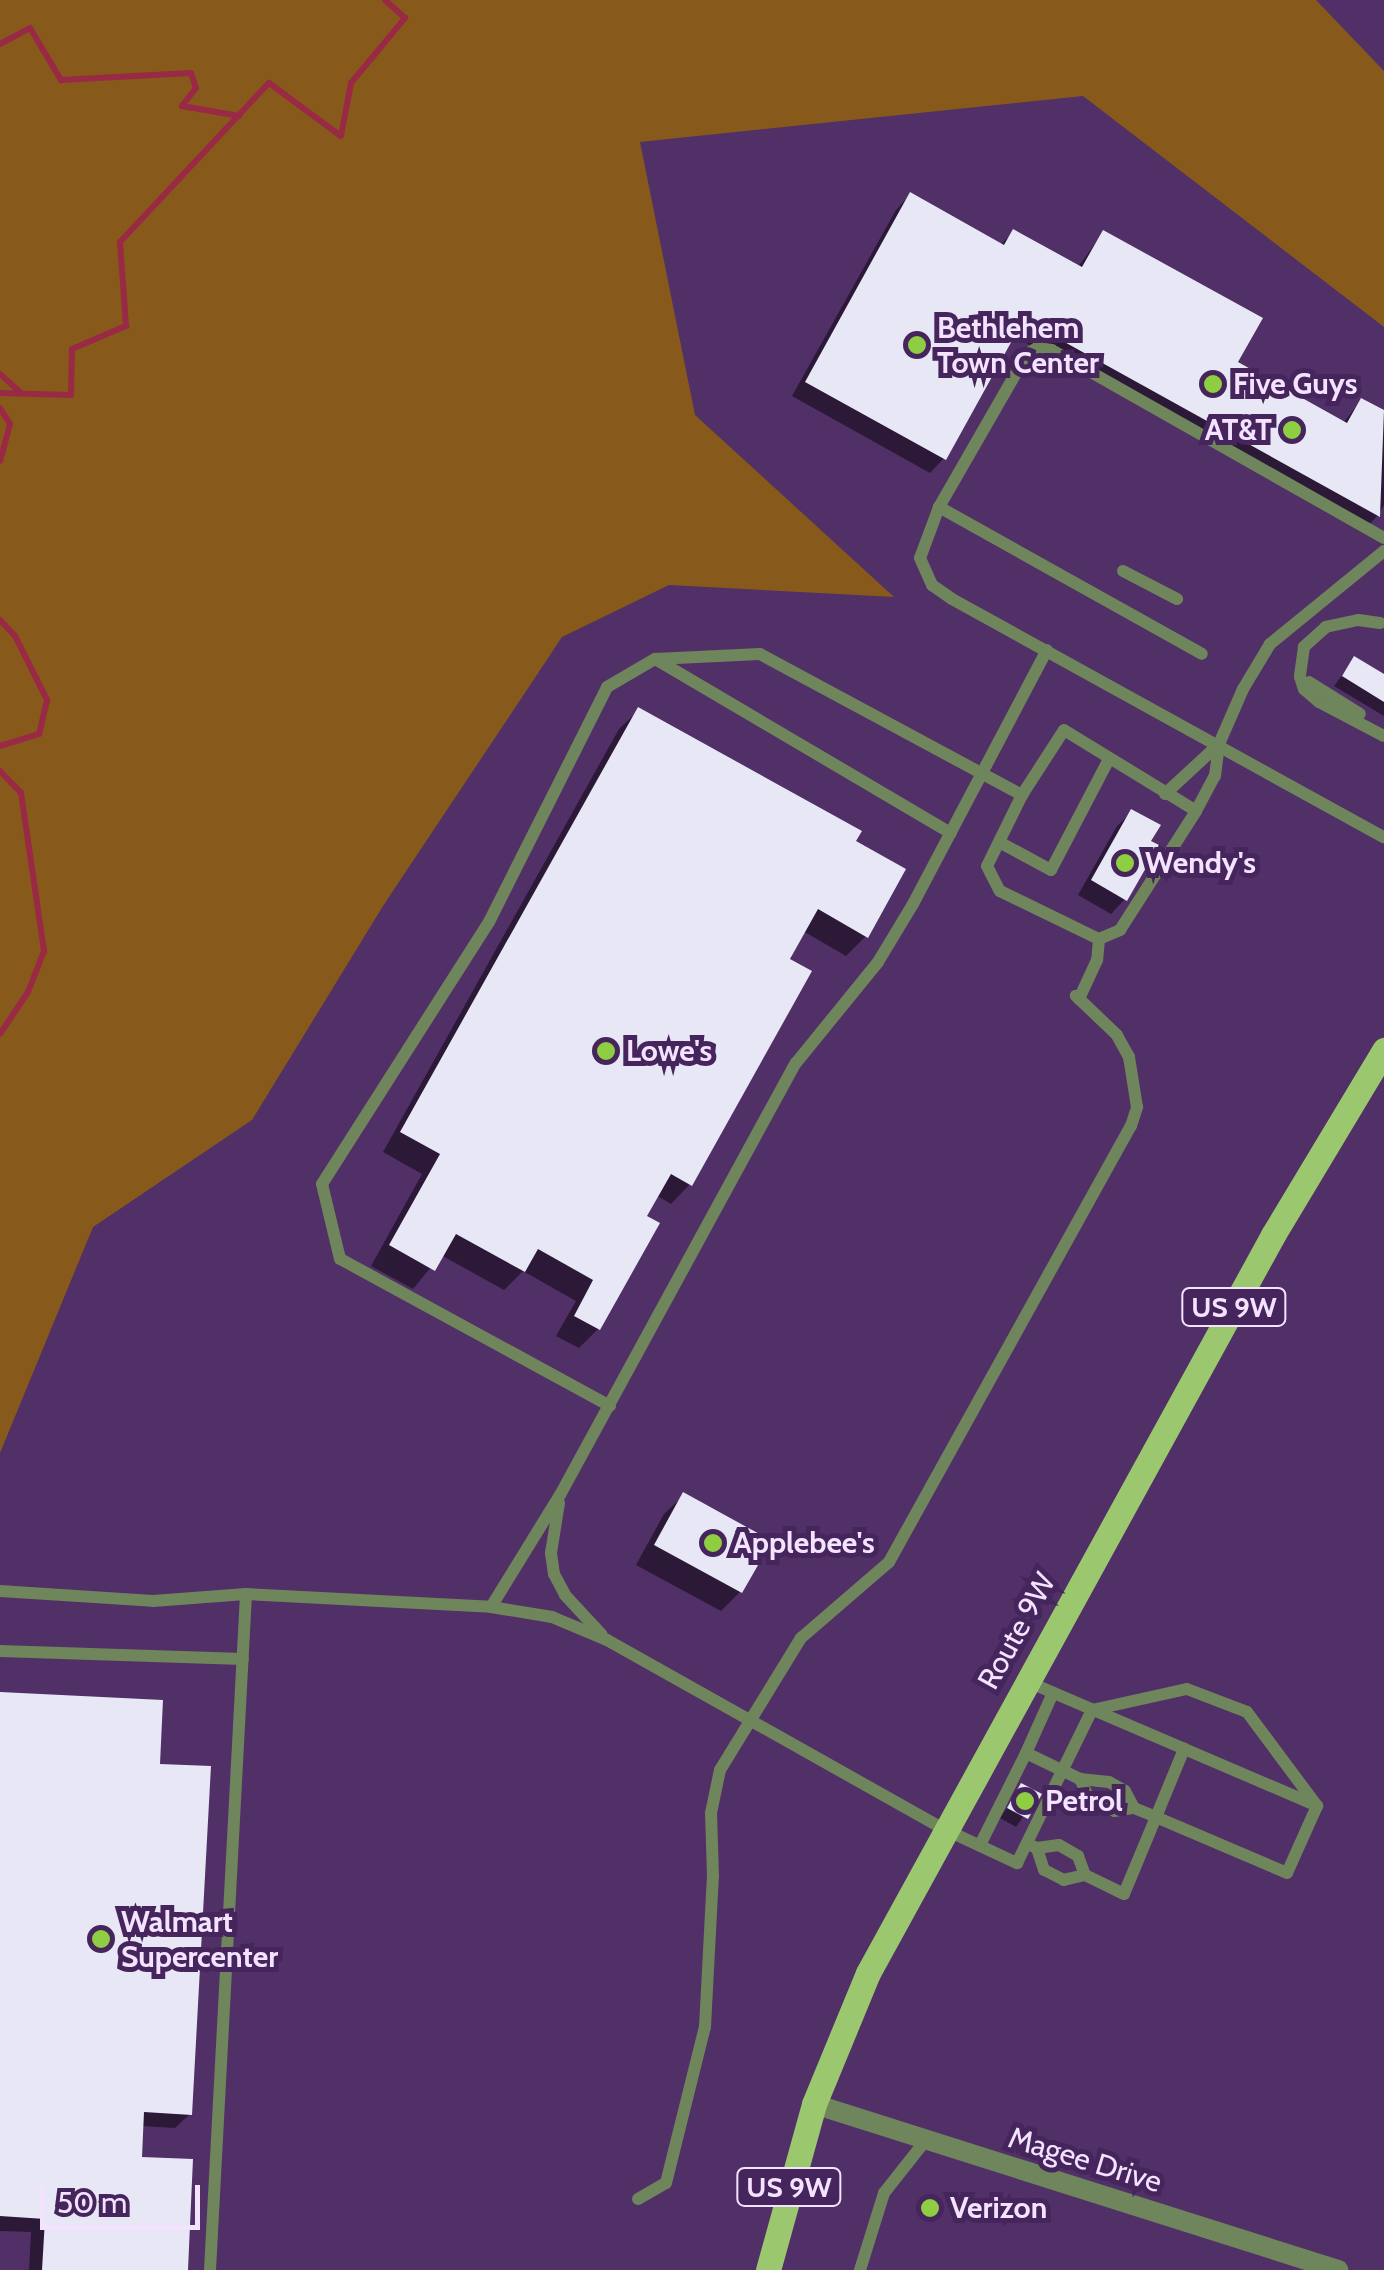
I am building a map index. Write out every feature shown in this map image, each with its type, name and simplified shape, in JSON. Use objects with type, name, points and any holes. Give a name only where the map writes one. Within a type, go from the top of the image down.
[{"type":"main road","name":"Route 9W","points":[[768,2270],[814,2104],[868,1973],[1274,1235],[1384,1050]]},
{"type":"street","name":"Magee Drive","points":[[814,2104],[1338,2270]]},
{"type":"lane","points":[[1384,538],[1045,348],[1026,354],[939,508],[920,558],[932,585],[1384,836]]},
{"type":"lane","points":[[939,508],[1202,654]]},
{"type":"lane","points":[[1098,940],[1120,930],[1196,811],[1215,776],[1220,744],[1250,672],[1270,644],[1384,551]]},
{"type":"lane","points":[[1123,571],[1177,599]]},
{"type":"lane","points":[[1384,728],[1315,688],[1305,669],[1308,653],[1318,640],[1338,630],[1380,624],[1358,620],[1326,626],[1304,647],[1300,676],[1304,689],[1319,702],[1384,736]]},
{"type":"lane","points":[[491,1607],[610,1406],[796,1063],[878,962],[952,833],[1047,650]]},
{"type":"lane","points":[[610,1406],[340,1260],[322,1184],[489,922],[606,687],[655,659],[760,654],[1022,794]]},
{"type":"lane","points":[[655,659],[952,833]]},
{"type":"lane","points":[[1098,940],[1000,890],[987,866],[1022,794],[1064,730],[1196,811]]},
{"type":"lane","points":[[1165,794],[1220,744]]},
{"type":"lane","points":[[999,842],[1051,870],[1109,759]]},
{"type":"lane","points":[[638,2199],[666,2183],[705,2028],[712,1800],[720,1770],[801,1638],[888,1562],[1131,1126],[1137,1107],[1129,1057],[1117,1036],[1077,997],[1098,960],[1098,940]]},
{"type":"lane","points":[[560,1495],[552,1541],[554,1574],[566,1596],[607,1640]]},
{"type":"lane","points":[[0,1592],[154,1601],[246,1594],[491,1607],[552,1617],[607,1640],[944,1829],[1017,1862],[1032,1846],[1092,1710]]},
{"type":"lane","points":[[210,2270],[246,1594]]},
{"type":"lane","points":[[0,1651],[243,1659]]},
{"type":"lane","points":[[1026,1682],[1317,1806]]},
{"type":"lane","points":[[1092,1710],[1187,1688],[1246,1712],[1317,1806]]},
{"type":"lane","points":[[980,1845],[1054,1693]]},
{"type":"lane","points":[[1032,1846],[1044,1870],[1064,1880],[1085,1875],[1124,1894],[1184,1749]]},
{"type":"lane","points":[[1026,1754],[1080,1779],[1100,1778],[1126,1791],[1134,1808]]},
{"type":"lane","points":[[1080,1779],[1089,1798],[1114,1810],[1134,1808],[1288,1873],[1317,1806]]},
{"type":"lane","points":[[1032,1846],[1059,1845],[1078,1856],[1085,1875]]},
{"type":"lane","points":[[860,2270],[884,2193],[925,2141]]},
{"type":"shaded area","points":[[0,0],[1316,0],[1384,71],[1384,327],[1083,96],[640,142],[695,415],[894,597],[669,585],[562,637],[383,906],[252,1120],[93,1227],[0,1453]]},
{"type":"building","name":"Bethlehem Town Center","points":[[910,192],[1004,245],[1013,229],[1082,267],[1103,230],[1263,318],[1238,362],[1347,423],[1361,398],[1384,410],[1380,517],[1032,324],[1019,328],[946,460],[805,382]]},
{"type":"building","points":[[1354,656],[1384,674],[1384,702],[1342,676]]},
{"type":"building","name":"Lowe's","points":[[638,707],[862,831],[856,841],[906,869],[868,938],[818,909],[790,959],[812,971],[692,1186],[671,1174],[647,1216],[660,1223],[600,1330],[574,1316],[593,1280],[538,1249],[525,1272],[456,1234],[435,1271],[389,1245],[440,1154],[400,1132]]},
{"type":"building","name":"Wendy's","points":[[1131,809],[1161,825],[1151,841],[1159,845],[1127,901],[1091,880]]},
{"type":"building","name":"Applebee's","points":[[683,1492],[772,1541],[742,1593],[654,1545]]},
{"type":"building","name":"Walmart Supercenter","points":[[0,1692],[163,1700],[160,1764],[211,1766],[192,2115],[144,2112],[142,2157],[193,2159],[188,2270],[42,2270],[45,2219],[0,2216]]},
{"type":"building","name":"Petrol","points":[[1021,1783],[1042,1794],[1028,1819],[1007,1808]]},
{"type":"waterway","points":[[0,393],[71,395],[72,349],[126,326],[120,242],[269,83],[341,136],[351,83],[405,18],[385,0]]},
{"type":"waterway","points":[[0,44],[30,28],[61,80],[191,73],[196,88],[182,106],[239,116]]},
{"type":"waterway","points":[[0,374],[21,393]]},
{"type":"waterway","points":[[0,408],[10,424],[0,461]]},
{"type":"waterway","points":[[0,620],[15,636],[47,700],[39,734],[0,746]]},
{"type":"waterway","points":[[0,771],[21,793],[44,951],[28,992],[0,1034]]},
{"type":"place","name":"Bethlehem Town Center","points":[[917,345]]},
{"type":"place","name":"Five Guys","points":[[1213,384]]},
{"type":"place","name":"AT&T","points":[[1292,430]]},
{"type":"place","name":"Wendy's","points":[[1125,863]]},
{"type":"place","name":"Lowe's","points":[[606,1051]]},
{"type":"place","name":"Applebee's","points":[[713,1543]]},
{"type":"place","name":"Petrol","points":[[1025,1801]]},
{"type":"place","name":"Walmart Supercenter","points":[[101,1939]]},
{"type":"place","name":"Verizon","points":[[930,2208]]}]
